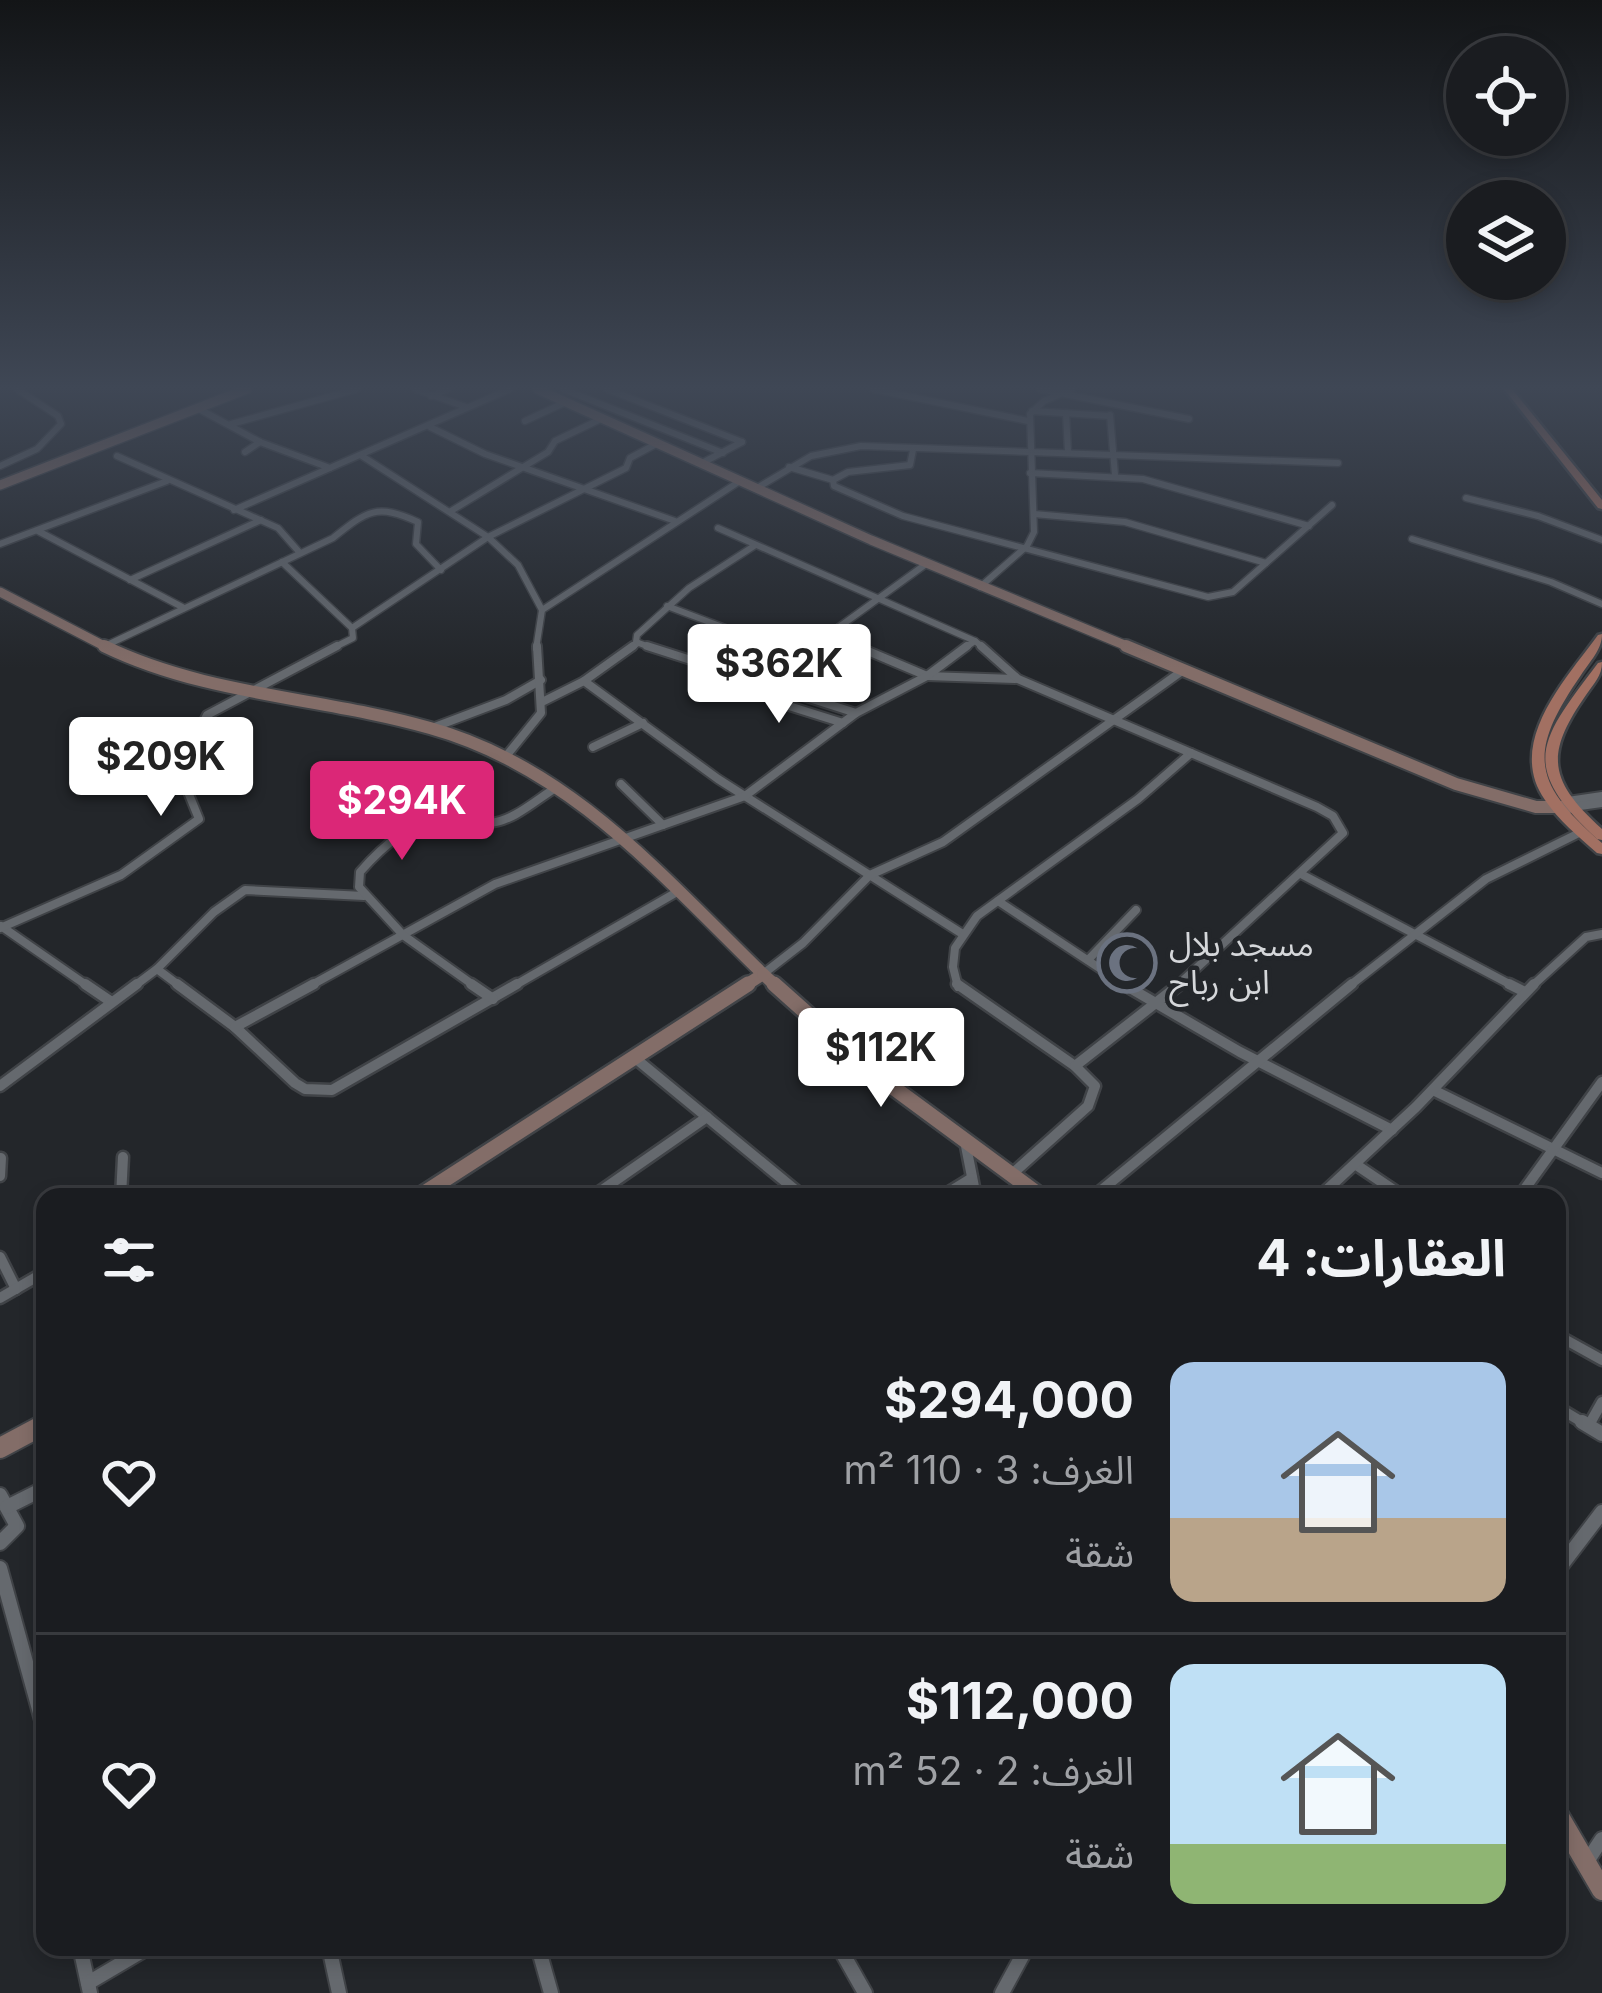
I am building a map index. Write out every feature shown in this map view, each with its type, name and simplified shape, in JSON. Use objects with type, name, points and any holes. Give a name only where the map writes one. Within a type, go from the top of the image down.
[{"type":"main road","points":[[1583,482],[1602,506]]},
{"type":"main road","points":[[1602,637],[1535,743],[1536,768],[1564,805],[1602,836]]},
{"type":"main road","points":[[1602,665],[1552,737],[1550,768],[1576,831],[1602,850]]},
{"type":"street","points":[[0,544],[164,482]]},
{"type":"street","points":[[169,482],[289,535],[301,553]]},
{"type":"street","points":[[234,510],[298,482]]},
{"type":"street","points":[[404,482],[488,537],[518,566],[542,610]]},
{"type":"street","points":[[451,511],[499,482]]},
{"type":"street","points":[[572,482],[675,521]]},
{"type":"street","points":[[352,628],[488,537],[597,482]]},
{"type":"street","points":[[507,755],[542,713],[536,630],[542,610],[738,482]]},
{"type":"street","points":[[742,482],[980,587],[1456,784],[1532,806],[1576,831]]},
{"type":"street","points":[[757,488],[766,482]]},
{"type":"street","points":[[834,482],[841,492],[903,516],[1208,597],[1233,592],[1332,505]]},
{"type":"street","points":[[980,587],[1027,546],[1034,532],[1031,482]]},
{"type":"street","points":[[1156,482],[1309,526]]},
{"type":"street","points":[[1466,498],[1538,516],[1602,540]]},
{"type":"street","points":[[105,646],[334,538],[366,512],[386,509],[418,522],[416,544],[441,570]]},
{"type":"street","points":[[1034,514],[1125,522],[1266,563]]},
{"type":"street","points":[[130,580],[261,520]]},
{"type":"street","points":[[718,528],[975,641],[1018,679]]},
{"type":"street","points":[[38,531],[184,608]]},
{"type":"street","points":[[1412,539],[1545,580],[1602,604]]},
{"type":"street","points":[[638,643],[637,634],[667,606],[754,546]]},
{"type":"street","points":[[1,926],[121,875],[199,819],[185,784],[215,756],[203,720],[355,635],[282,562]]},
{"type":"street","points":[[926,564],[828,635],[926,676],[1018,679],[1118,718],[1333,816],[1343,833],[1159,1002],[1075,1066]]},
{"type":"street","points":[[0,592],[168,673],[432,728],[507,755],[557,786],[621,840],[824,1033],[1030,1188]]},
{"type":"street","points":[[667,606],[733,631]]},
{"type":"street","points":[[235,1027],[495,884],[745,796],[856,713],[926,676],[975,641]]},
{"type":"street","points":[[542,702],[638,643]]},
{"type":"street","points":[[638,643],[753,683],[792,688],[856,713]]},
{"type":"street","points":[[432,1188],[763,974],[803,943],[870,875],[943,842],[1182,671]]},
{"type":"street","points":[[432,728],[490,707],[542,680]]},
{"type":"street","points":[[584,680],[745,796],[961,933]]},
{"type":"street","points":[[753,683],[767,698],[842,723]]},
{"type":"street","points":[[593,747],[643,723]]},
{"type":"street","points":[[1012,1175],[1095,1096],[1093,1082],[958,987],[952,963],[961,933],[1191,753]]},
{"type":"street","points":[[621,784],[663,825]]},
{"type":"street","points":[[493,1000],[404,935],[364,896],[361,872],[367,862],[440,813],[456,811],[478,822],[496,822],[557,786]]},
{"type":"street","points":[[1532,806],[1602,800]]},
{"type":"street","points":[[1104,1188],[1412,934],[1486,879],[1576,831]]},
{"type":"street","points":[[1301,874],[1525,992]]},
{"type":"street","points":[[0,1086],[157,969],[214,912],[245,890],[364,896]]},
{"type":"street","points":[[157,969],[235,1027],[295,1083],[305,1089],[332,1090],[677,892]]},
{"type":"street","points":[[998,901],[1073,955],[1392,1130]]},
{"type":"street","points":[[1088,960],[1136,910]]},
{"type":"street","points":[[1,926],[110,1000]]},
{"type":"street","points":[[1330,1188],[1433,1090],[1525,992],[1586,937],[1602,934]]},
{"type":"street","points":[[635,1058],[793,1188]]},
{"type":"street","points":[[1526,1188],[1602,1082]]},
{"type":"street","points":[[1433,1090],[1602,1173]]},
{"type":"street","points":[[605,1188],[707,1117]]},
{"type":"street","points":[[965,1141],[974,1188]]},
{"type":"street","points":[[123,1157],[125,1188]]},
{"type":"street","points":[[0,1176],[1,1159]]},
{"type":"street","points":[[1354,1164],[1390,1188]]},
{"type":"street","points":[[956,1188],[972,1178]]},
{"type":"street","points":[[0,1257],[16,1289]]},
{"type":"street","points":[[0,1298],[36,1277]]},
{"type":"street","points":[[1566,1342],[1602,1360]]},
{"type":"street","points":[[1589,1425],[1602,1402]]},
{"type":"street","points":[[1566,1412],[1602,1434]]},
{"type":"street","points":[[0,1448],[36,1429]]},
{"type":"street","points":[[0,1543],[17,1526],[3,1501],[36,1491]]},
{"type":"street","points":[[1566,1559],[1602,1512]]},
{"type":"street","points":[[0,1568],[36,1694]]},
{"type":"street","points":[[1566,1829],[1602,1890]]},
{"type":"street","points":[[1586,1863],[1602,1839]]},
{"type":"street","points":[[82,1956],[89,1988],[136,1956]]},
{"type":"street","points":[[330,1956],[339,1993]]},
{"type":"street","points":[[541,1956],[551,1993]]},
{"type":"street","points":[[844,1956],[865,1993]]},
{"type":"street","points":[[1002,1993],[1022,1956]]},
{"type":"place","name":"مسجد بلال ابن رباح","points":[[1127,963]]}]
